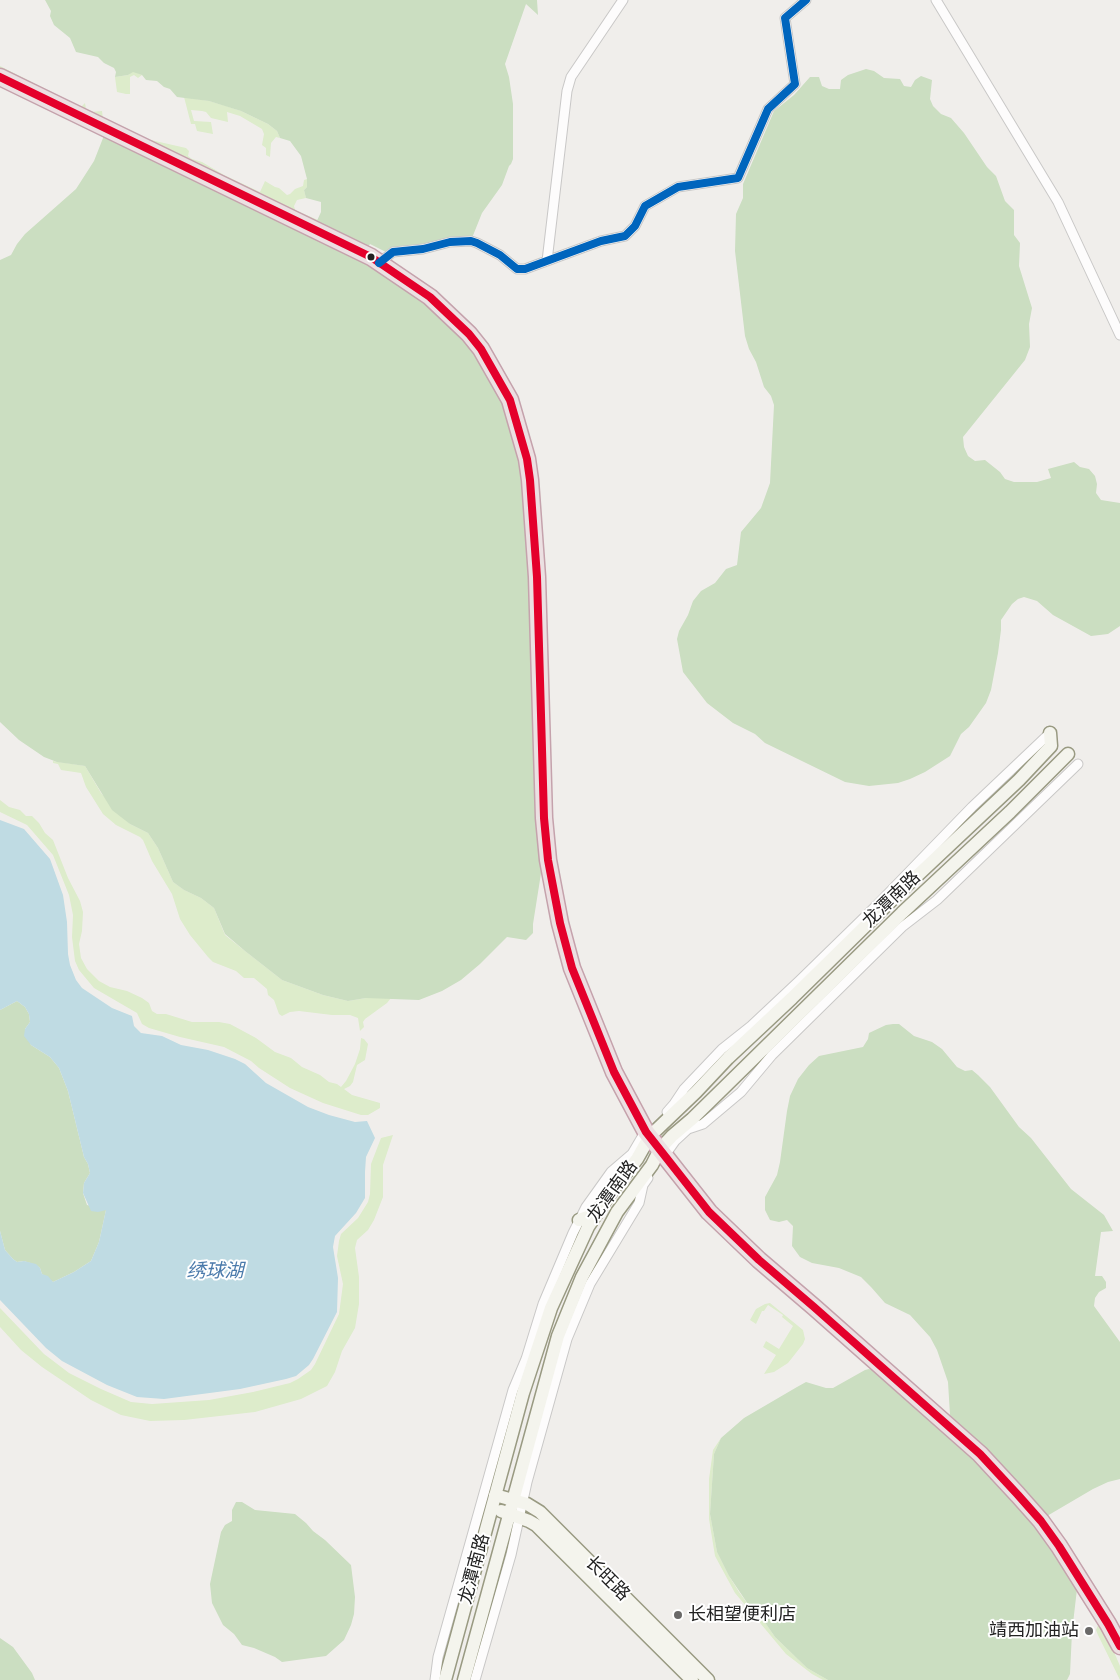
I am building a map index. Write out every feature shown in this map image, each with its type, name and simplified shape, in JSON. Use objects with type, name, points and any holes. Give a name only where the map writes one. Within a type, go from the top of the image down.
[{"type":"highway","points":[[0,77],[312,227],[379,263],[430,297],[469,334],[481,349],[510,400],[527,459],[533,509],[537,577],[544,818],[548,860],[560,923],[580,990],[614,1072],[648,1134],[709,1212],[746,1248],[980,1454],[1041,1521],[1059,1546],[1120,1646]]},
{"type":"main road","name":"龙潭南路","points":[[445,1680],[523,1392],[551,1308],[584,1233],[596,1214],[637,1159],[648,1134],[696,1092],[728,1058],[910,882],[1019,780],[1051,746],[1050,733]]},
{"type":"main road","name":"龙潭南路","points":[[464,1680],[518,1501],[548,1368],[567,1311],[597,1247],[623,1204],[663,1152],[672,1136],[897,926],[1068,754]]},
{"type":"main road","points":[[696,1092],[708,1103]]},
{"type":"main road","points":[[610,1195],[623,1204]]},
{"type":"main road","points":[[579,1220],[596,1214]]},
{"type":"main road","name":"长旺路","points":[[495,1495],[527,1504],[540,1512],[708,1680]]},
{"type":"main road","name":"长旺路","points":[[491,1509],[529,1521],[546,1535],[692,1680]]},
{"type":"main road","points":[[449,1662],[467,1667]]},
{"type":"street","points":[[547,261],[567,90],[571,77],[623,0]]},
{"type":"street","points":[[379,263],[393,252],[423,249],[450,242],[464,241],[477,243],[493,250],[517,269],[525,269],[601,241],[625,236],[635,226],[645,206],[678,187],[738,178],[768,109],[795,84],[785,18],[806,0]]},
{"type":"street","points":[[936,0],[1058,202],[1120,335]]},
{"type":"street","points":[[435,1680],[438,1657],[513,1390],[543,1304],[579,1220],[611,1172],[632,1154],[684,1089],[722,1049],[751,1026],[877,905],[972,807],[1050,733]]},
{"type":"street","points":[[518,1501],[574,1318],[590,1284],[639,1203],[643,1185],[663,1152],[688,1129],[703,1124],[741,1092],[772,1055],[897,926],[937,900],[1078,764]]},
{"type":"street","points":[[475,1680],[511,1555],[514,1515]]},
{"type":"green space","points":[[45,0],[537,0],[538,15],[526,4],[505,64],[513,104],[513,159],[502,185],[482,213],[472,238],[386,252],[370,244],[367,249],[315,225],[321,212],[321,202],[306,198],[304,190],[307,187],[307,179],[301,156],[290,141],[280,138],[277,131],[268,124],[241,111],[209,101],[177,97],[170,89],[157,81],[146,80],[142,75],[133,72],[128,75],[115,77],[116,72],[114,68],[104,63],[98,57],[76,52],[70,38],[54,25],[50,16],[51,11]]},
{"type":"green space","points":[[0,66],[81,107],[85,103],[86,109],[90,112],[102,111],[103,119],[142,138],[186,148],[189,151],[188,156],[192,159],[202,162],[260,192],[265,181],[279,188],[287,195],[303,186],[304,180],[307,179],[307,187],[304,190],[306,198],[297,200],[294,206],[295,210],[318,220],[315,225],[0,72]]},
{"type":"green space","points":[[866,69],[874,71],[884,78],[900,79],[904,86],[911,87],[915,80],[921,76],[932,80],[930,99],[933,106],[941,114],[951,118],[964,133],[987,167],[996,176],[1005,201],[1014,210],[1014,235],[1020,243],[1019,266],[1032,308],[1029,324],[1030,347],[1025,360],[963,437],[964,447],[968,456],[975,461],[985,460],[1000,472],[1005,479],[1014,482],[1037,482],[1051,478],[1048,469],[1074,462],[1080,467],[1089,469],[1095,476],[1097,484],[1096,493],[1101,500],[1120,503],[1120,626],[1108,634],[1091,636],[1053,615],[1037,601],[1024,597],[1018,599],[1012,604],[1001,620],[998,653],[991,690],[986,703],[969,727],[961,734],[950,756],[910,779],[898,783],[869,786],[845,782],[765,743],[755,734],[733,723],[707,703],[683,672],[677,639],[693,601],[701,591],[715,583],[726,569],[737,565],[741,532],[761,508],[770,483],[774,405],[771,396],[764,387],[745,336],[735,251],[736,214],[743,198],[743,184],[774,111],[794,95],[810,77],[819,77],[822,86],[829,89],[840,89],[841,80],[848,75]]},
{"type":"green space","points":[[133,71],[142,75],[138,78],[134,75],[130,77],[130,94],[117,92],[115,77],[128,75]]},
{"type":"green space","points":[[184,97],[223,105],[268,124],[277,131],[280,138],[276,137],[271,143],[270,157],[266,155],[266,148],[262,145],[264,134],[262,129],[240,116],[227,112],[228,122],[211,118],[206,112],[191,110],[194,121],[211,122],[213,134],[197,131],[195,124],[191,124]]},
{"type":"green space","points":[[105,133],[370,264],[434,306],[485,363],[513,427],[526,494],[542,867],[533,933],[526,940],[507,937],[461,980],[442,991],[419,1000],[366,998],[348,1001],[323,995],[282,980],[225,934],[214,908],[173,882],[158,848],[148,833],[130,824],[112,810],[85,766],[57,762],[44,757],[19,740],[0,722],[0,260],[11,255],[25,234],[76,189],[94,161]]},
{"type":"green space","points":[[53,761],[85,766],[101,793],[130,824],[148,833],[158,848],[173,882],[214,908],[225,935],[282,980],[323,995],[348,1001],[366,998],[391,998],[365,1019],[363,1022],[364,1027],[360,1031],[358,1018],[350,1015],[299,1011],[290,1012],[282,1016],[279,1014],[274,1000],[268,995],[267,989],[254,978],[244,978],[236,971],[213,962],[208,957],[180,919],[172,894],[152,861],[143,840],[116,825],[103,814],[86,787],[81,773],[61,770],[58,764],[53,763]]},
{"type":"green space","points":[[0,800],[9,807],[20,810],[26,816],[32,816],[53,840],[83,912],[79,944],[81,958],[87,969],[99,981],[110,987],[127,991],[142,998],[149,1003],[152,1011],[157,1014],[166,1014],[192,1022],[230,1024],[256,1038],[275,1052],[291,1058],[302,1067],[341,1087],[355,1064],[361,1038],[364,1039],[368,1044],[365,1060],[357,1065],[353,1082],[344,1089],[352,1095],[380,1103],[380,1108],[368,1115],[361,1115],[323,1103],[290,1088],[251,1061],[224,1047],[149,1028],[142,1024],[137,1013],[94,988],[79,970],[75,961],[72,937],[73,915],[69,895],[53,855],[27,825],[0,812]]},
{"type":"green space","points":[[17,1001],[25,1007],[29,1014],[30,1022],[25,1029],[31,1045],[50,1057],[59,1068],[68,1091],[84,1157],[90,1173],[84,1183],[83,1193],[87,1205],[106,1210],[99,1242],[91,1261],[53,1282],[42,1274],[40,1268],[36,1265],[24,1261],[17,1262],[13,1259],[5,1250],[0,1231],[0,1010]]},
{"type":"green space","points":[[899,1024],[914,1036],[932,1042],[942,1049],[957,1067],[965,1071],[972,1070],[978,1075],[990,1087],[1019,1127],[1031,1138],[1071,1189],[1104,1215],[1113,1231],[1101,1232],[1095,1276],[1102,1276],[1106,1282],[1106,1288],[1099,1292],[1095,1298],[1094,1306],[1120,1342],[1120,1479],[1093,1489],[1047,1516],[950,1415],[948,1382],[937,1350],[930,1337],[910,1315],[885,1303],[861,1277],[839,1268],[812,1263],[800,1257],[792,1246],[793,1226],[787,1220],[779,1222],[770,1220],[765,1210],[765,1197],[777,1175],[780,1162],[790,1096],[798,1079],[819,1056],[863,1047],[869,1033],[886,1025]]},
{"type":"green space","points":[[393,1135],[383,1165],[383,1197],[374,1220],[368,1230],[357,1240],[355,1248],[359,1277],[359,1304],[355,1328],[342,1351],[335,1372],[327,1386],[301,1399],[255,1412],[184,1420],[150,1421],[121,1415],[91,1400],[42,1367],[21,1350],[0,1327],[0,1308],[44,1354],[69,1373],[131,1402],[152,1404],[209,1400],[290,1383],[311,1370],[339,1314],[343,1284],[337,1256],[341,1234],[358,1218],[368,1202],[371,1164],[381,1138]]},
{"type":"green space","points":[[770,1303],[803,1330],[805,1339],[788,1363],[774,1372],[764,1374],[776,1355],[763,1347],[766,1341],[779,1349],[793,1326],[782,1317],[783,1315],[768,1305],[762,1311],[756,1324],[750,1320],[756,1309]]},
{"type":"green space","points":[[869,1369],[882,1373],[962,1446],[1033,1521],[1068,1569],[1077,1589],[1070,1674],[1067,1680],[828,1680],[807,1668],[775,1637],[764,1621],[750,1607],[729,1576],[717,1552],[710,1514],[714,1454],[721,1438],[744,1418],[806,1382],[826,1388],[833,1388]]},
{"type":"green space","points":[[721,1438],[714,1454],[710,1514],[717,1552],[739,1592],[775,1637],[807,1668],[828,1680],[823,1680],[812,1674],[786,1654],[735,1593],[715,1556],[709,1519],[709,1479],[713,1450]]},
{"type":"green space","points":[[236,1502],[242,1502],[255,1510],[295,1514],[351,1565],[355,1597],[351,1625],[344,1640],[326,1656],[282,1662],[254,1648],[242,1645],[234,1634],[223,1625],[212,1603],[210,1584],[221,1532],[225,1525],[232,1521],[232,1510]]},
{"type":"green space","points":[[1099,1623],[1108,1638],[1120,1666],[1120,1680],[1096,1630]]},
{"type":"green space","points":[[0,1638],[13,1647],[35,1680],[0,1680]]},
{"type":"water","name":"绣球湖","points":[[0,820],[24,829],[50,859],[63,895],[70,965],[76,980],[82,988],[112,1008],[132,1016],[134,1026],[141,1033],[162,1036],[181,1045],[208,1050],[235,1059],[245,1064],[266,1083],[308,1107],[355,1122],[367,1121],[375,1138],[366,1157],[365,1198],[356,1213],[335,1236],[333,1247],[338,1278],[337,1312],[313,1359],[296,1376],[240,1389],[164,1399],[137,1397],[107,1385],[62,1361],[46,1348],[0,1300],[0,1231],[5,1250],[13,1259],[17,1262],[24,1261],[36,1264],[42,1274],[48,1276],[53,1282],[91,1261],[99,1242],[106,1210],[91,1211],[83,1193],[84,1183],[90,1173],[84,1157],[68,1091],[59,1068],[50,1057],[31,1045],[24,1036],[25,1029],[30,1022],[29,1014],[25,1007],[17,1001],[0,1010]]},
{"type":"transit line","points":[[379,263],[393,252],[423,249],[450,242],[471,241],[500,255],[517,269],[525,269],[601,241],[625,236],[635,226],[645,206],[678,187],[738,178],[768,109],[795,84],[785,18],[806,0]]},
{"type":"transit line","points":[[0,77],[371,257],[430,297],[469,334],[481,349],[510,400],[527,459],[530,480],[537,577],[544,818],[548,860],[560,923],[572,968],[614,1072],[646,1132],[709,1212],[759,1260],[980,1454],[1041,1521],[1059,1546],[1120,1646]]},
{"type":"place","name":"长相望便利店","points":[[678,1615]]},
{"type":"place","name":"靖西加油站","points":[[1089,1631]]}]
